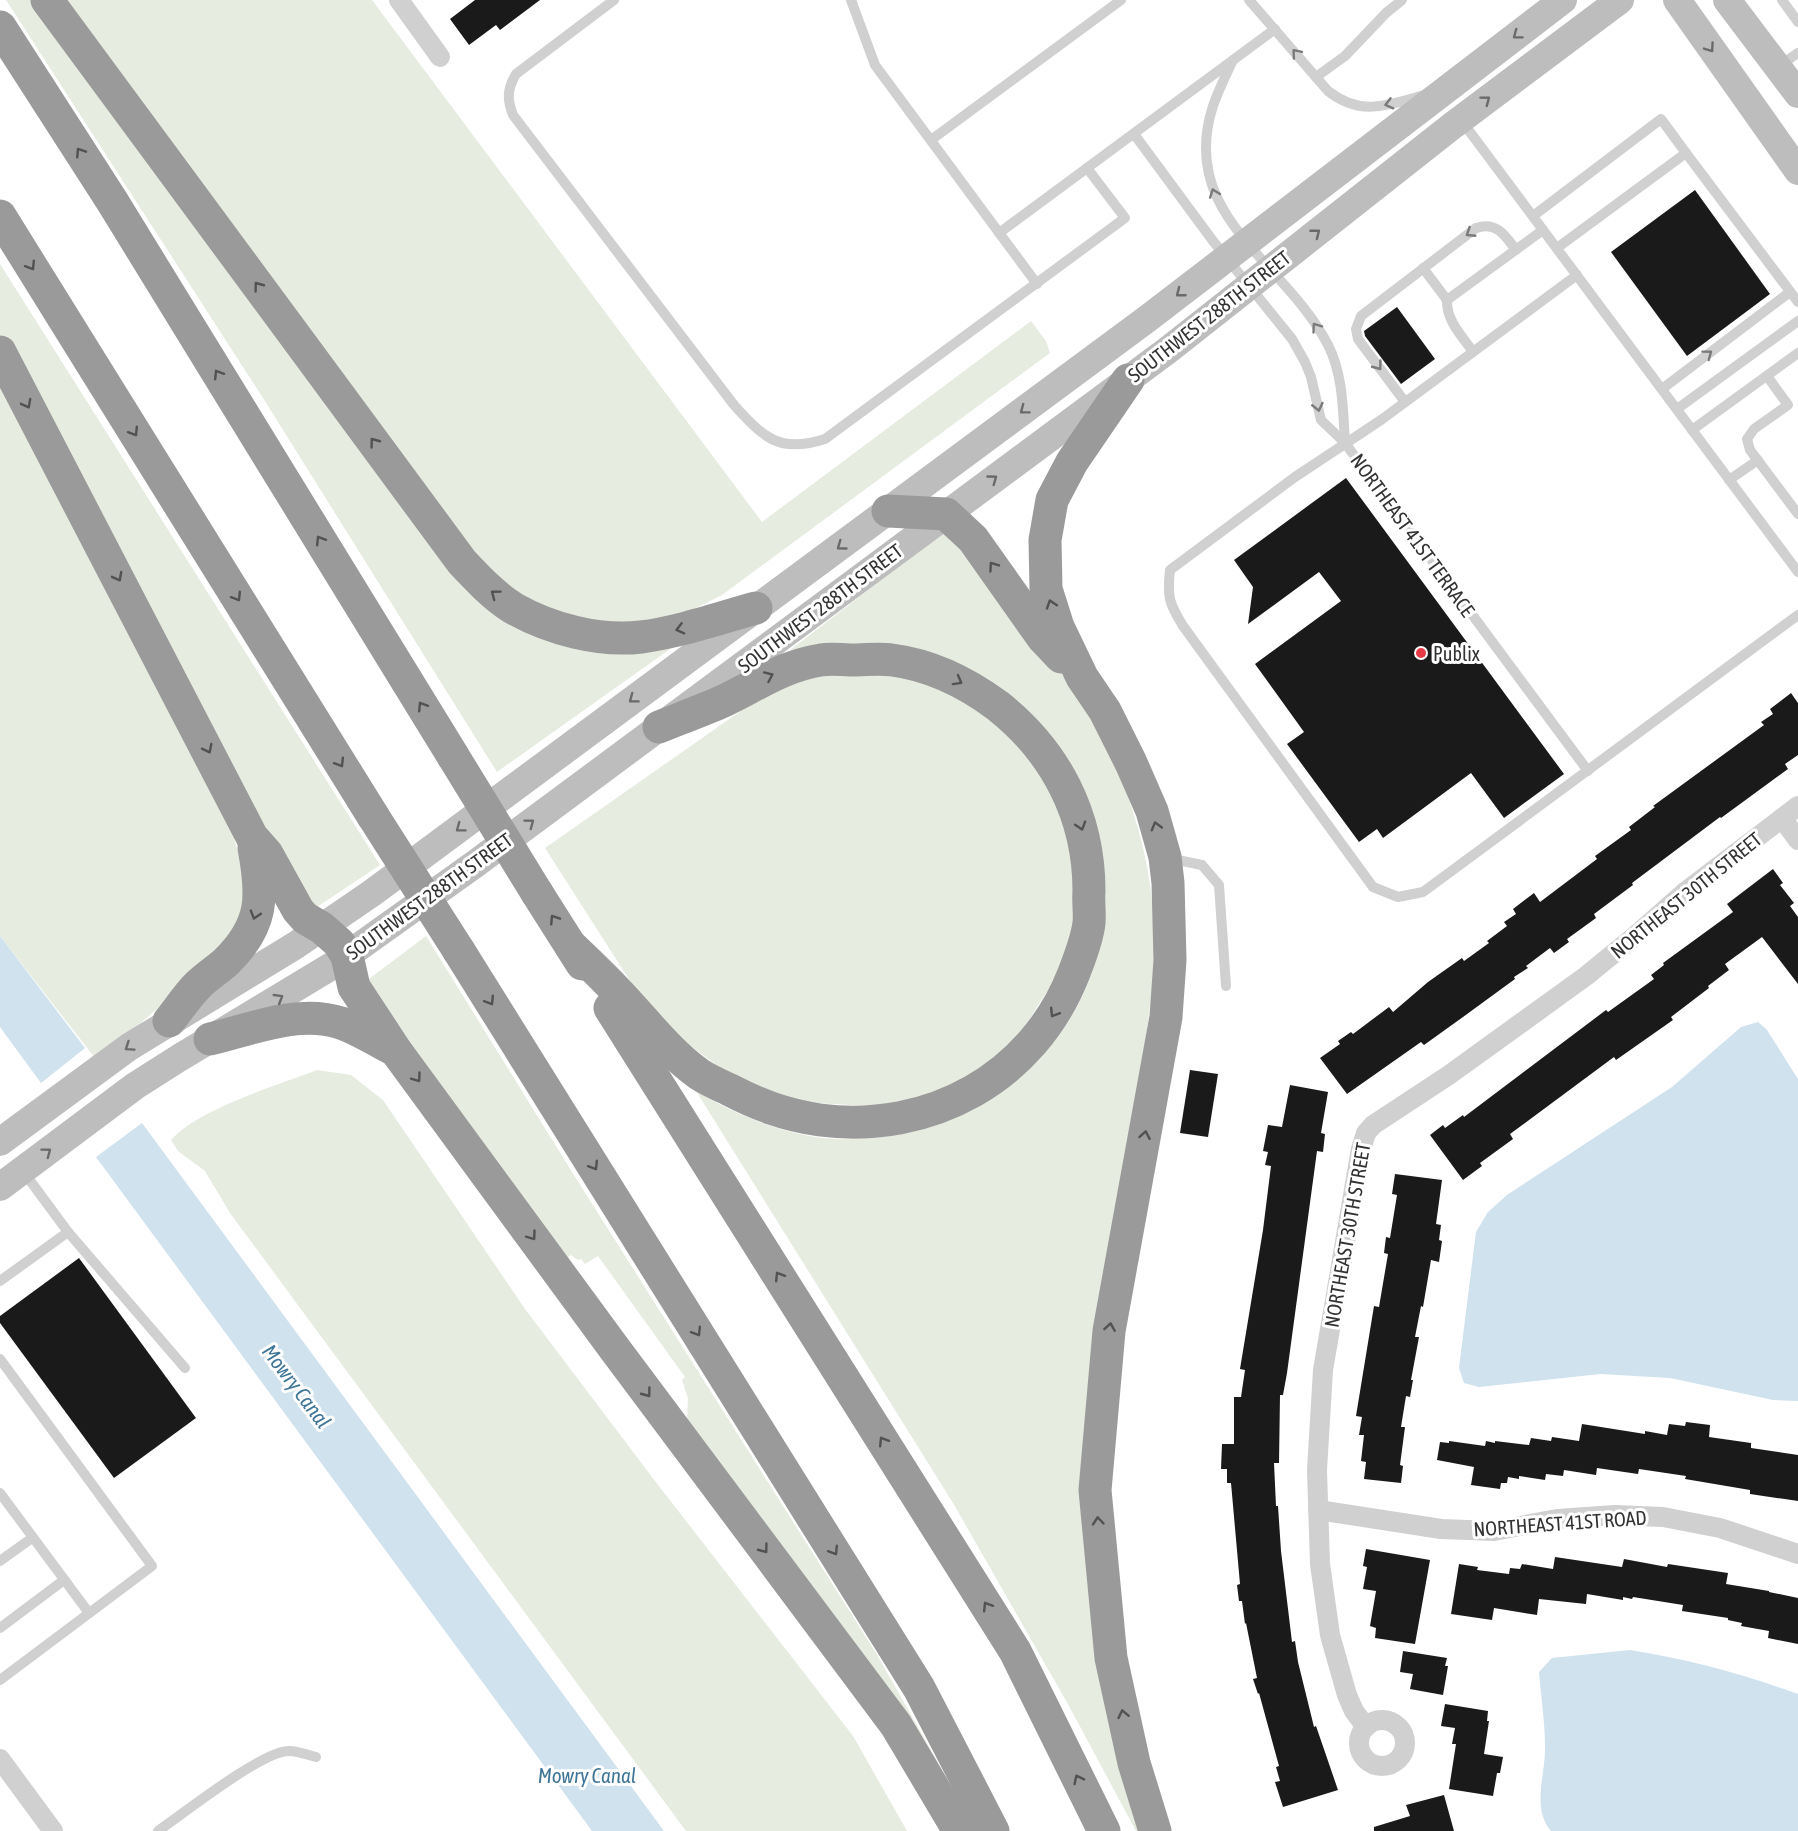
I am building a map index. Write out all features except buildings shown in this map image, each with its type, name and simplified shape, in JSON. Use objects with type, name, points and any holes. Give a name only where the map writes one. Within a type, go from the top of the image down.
[{"type":"highway","points":[[47,0],[462,562],[486,587],[514,608],[541,620],[573,632],[611,637],[640,637],[756,608]]},
{"type":"highway","points":[[0,27],[112,201],[537,893],[1016,1651],[1104,1831]]},
{"type":"highway","points":[[0,216],[919,1688],[993,1831]]},
{"type":"highway","points":[[0,352],[252,837],[267,854],[298,909],[305,918],[322,928],[339,943],[347,956],[354,987],[396,1051],[614,1348],[896,1725],[959,1831]]},
{"type":"highway","points":[[1128,380],[1071,462],[1052,500],[1045,540],[1046,589],[1058,627],[1082,677],[1105,711],[1152,811],[1165,857],[1168,883],[1170,960],[1166,1017],[1109,1331],[1095,1490],[1111,1658],[1134,1762],[1155,1831]]},
{"type":"highway","points":[[888,511],[946,514],[973,539],[1043,638],[1082,677]]},
{"type":"highway","points":[[571,946],[625,999],[660,1040],[701,1076],[763,1107],[795,1116],[839,1122],[876,1122],[914,1116],[956,1100],[989,1082],[1020,1056],[1046,1026],[1069,985],[1081,955],[1089,925],[1089,866],[1084,835],[1061,777],[1041,748],[1019,723],[987,698],[953,678],[891,660],[822,660],[775,674],[722,702],[659,727]]},
{"type":"highway","points":[[168,1022],[198,985],[239,948],[251,927],[257,912],[260,884],[252,837]]},
{"type":"highway","points":[[210,1039],[311,1017],[341,1023],[396,1051]]},
{"type":"main road","name":"SOUTHWEST 288TH STREET","points":[[0,1142],[116,1056],[322,928],[372,893],[1147,319],[1563,0]]},
{"type":"main road","name":"SOUTHWEST 288TH STREET","points":[[0,1187],[135,1086],[347,956],[1128,380],[1461,119],[1620,0]]},
{"type":"main road","points":[[1677,0],[1798,171]]},
{"type":"main road","points":[[1727,0],[1788,60],[1798,94]]},
{"type":"street","points":[[399,0],[440,57]]},
{"type":"street","name":"NORTHEAST 30TH STREET","points":[[1366,1727],[1354,1711],[1347,1695],[1330,1635],[1320,1564],[1317,1470],[1323,1370],[1361,1149],[1366,1133],[1373,1125],[1449,1075],[1586,976],[1684,892],[1798,806]]},
{"type":"street","points":[[1782,818],[1798,840]]},
{"type":"street","name":"NORTHEAST 41ST ROAD","points":[[1318,1510],[1442,1529],[1494,1531],[1557,1519],[1615,1515],[1663,1517],[1720,1528],[1798,1554]]},
{"type":"street","points":[[0,1759],[53,1831]]},
{"type":"lane","points":[[614,0],[516,74],[508,93],[509,105],[513,115],[734,405],[762,434],[790,446],[808,445],[825,439],[1125,218],[1087,168]]},
{"type":"lane","points":[[851,0],[874,64],[1037,284]]},
{"type":"lane","points":[[931,141],[1121,0]]},
{"type":"lane","points":[[1249,0],[1328,91],[1336,97],[1357,106],[1378,107],[1445,89]]},
{"type":"lane","points":[[1316,77],[1345,56],[1386,13],[1402,0]]},
{"type":"lane","points":[[1782,0],[1798,22]]},
{"type":"lane","points":[[999,233],[1275,29]]},
{"type":"lane","points":[[1233,60],[1211,111],[1207,157],[1210,182],[1236,250]]},
{"type":"lane","points":[[1461,119],[1798,572]]},
{"type":"lane","points":[[1533,216],[1661,119],[1798,302]]},
{"type":"lane","points":[[1134,134],[1236,250]]},
{"type":"lane","points":[[1557,248],[1686,153]]},
{"type":"lane","points":[[1406,402],[1358,339],[1357,322],[1366,311],[1470,232],[1483,226],[1491,226],[1498,230],[1516,250]]},
{"type":"lane","points":[[1447,300],[1543,230]]},
{"type":"lane","name":"NORTHEAST 41ST TERRACE","points":[[1236,250],[1260,278],[1299,350],[1311,377],[1321,420],[1345,443],[1588,771]]},
{"type":"lane","name":"NORTHEAST 41ST TERRACE","points":[[1236,250],[1260,278],[1303,309],[1330,350],[1340,389],[1345,443]]},
{"type":"lane","points":[[1423,268],[1447,300],[1446,310],[1453,325],[1473,352]]},
{"type":"lane","points":[[1577,275],[1406,402],[1295,477],[1170,570],[1168,586],[1170,605],[1183,626],[1373,887],[1398,897],[1423,892],[1798,615]]},
{"type":"lane","points":[[1662,389],[1790,292]]},
{"type":"lane","points":[[1677,410],[1798,321]]},
{"type":"lane","points":[[1692,430],[1798,353]]},
{"type":"lane","points":[[1767,376],[1788,405]]},
{"type":"lane","points":[[1798,398],[1754,429],[1747,439],[1750,450],[1798,514]]},
{"type":"lane","points":[[1729,480],[1758,460]]},
{"type":"lane","points":[[1165,857],[1202,865],[1219,885],[1226,986]]},
{"type":"lane","points":[[22,1170],[68,1232],[185,1368]]},
{"type":"lane","points":[[0,1281],[68,1232]]},
{"type":"lane","points":[[0,1359],[152,1566],[0,1680]]},
{"type":"lane","points":[[0,1493],[90,1613]]},
{"type":"lane","points":[[0,1562],[32,1538]]},
{"type":"lane","points":[[0,1628],[64,1580]]},
{"type":"lane","points":[[158,1831],[252,1765],[270,1755],[289,1751],[316,1757]]},
{"type":"shaded area","points":[[6,0],[37,0],[478,594],[673,647],[497,772],[263,398]]},
{"type":"shaded area","points":[[59,0],[372,0],[762,522],[1031,321],[1046,341],[1050,353],[722,595],[692,610],[625,626],[550,615],[480,568]]},
{"type":"shaded area","points":[[0,264],[380,865],[311,911],[299,905],[0,334]]},
{"type":"shaded area","points":[[0,376],[230,826],[242,864],[251,909],[209,965],[124,1037],[95,1058],[0,936]]},
{"type":"shaded area","points":[[946,530],[1038,643],[1081,702],[1099,733],[1124,786],[1139,831],[1149,876],[1154,923],[1152,992],[1094,1336],[1088,1388],[1148,1831],[1136,1831],[1069,1706],[953,1503],[696,1091],[757,1121],[790,1132],[823,1138],[869,1138],[915,1131],[958,1116],[997,1094],[1033,1066],[1062,1031],[1084,992],[1099,947],[1105,912],[1105,895],[1097,837],[994,690],[780,658]]},
{"type":"shaded area","points":[[895,670],[989,711],[1053,784],[1077,861],[1072,941],[1053,982],[1020,1034],[985,1065],[964,1078],[941,1090],[895,1103],[870,1106],[814,1103],[789,1098],[765,1090],[719,1067],[676,1035],[639,995],[545,848],[788,678]]},
{"type":"shaded area","points":[[426,936],[876,1653],[957,1796],[687,1420],[688,1398],[682,1380],[685,1377],[598,1256],[585,1264],[581,1259],[578,1260],[571,1255],[565,1259],[361,985]]},
{"type":"shaded area","points":[[317,1070],[351,1075],[383,1100],[525,1309],[853,1736],[907,1831],[686,1831],[230,1213],[205,1171],[178,1151],[171,1140],[183,1129],[219,1108]]},
{"type":"water","points":[[0,936],[85,1048],[41,1083],[0,1027]]},
{"type":"water","points":[[1758,1022],[1767,1030],[1798,1079],[1798,1401],[1773,1400],[1670,1378],[1600,1374],[1479,1387],[1464,1383],[1459,1368],[1476,1232],[1488,1212],[1507,1195],[1672,1087],[1741,1027]]},
{"type":"water","name":"Mowry Canal","points":[[142,1123],[664,1831],[592,1831],[96,1157]]},
{"type":"water","points":[[1630,1650],[1715,1668],[1798,1694],[1798,1831],[1551,1831],[1545,1822],[1541,1801],[1545,1746],[1539,1672],[1552,1658]]},
{"type":"place","name":"Publix","points":[[1421,653]]}]
